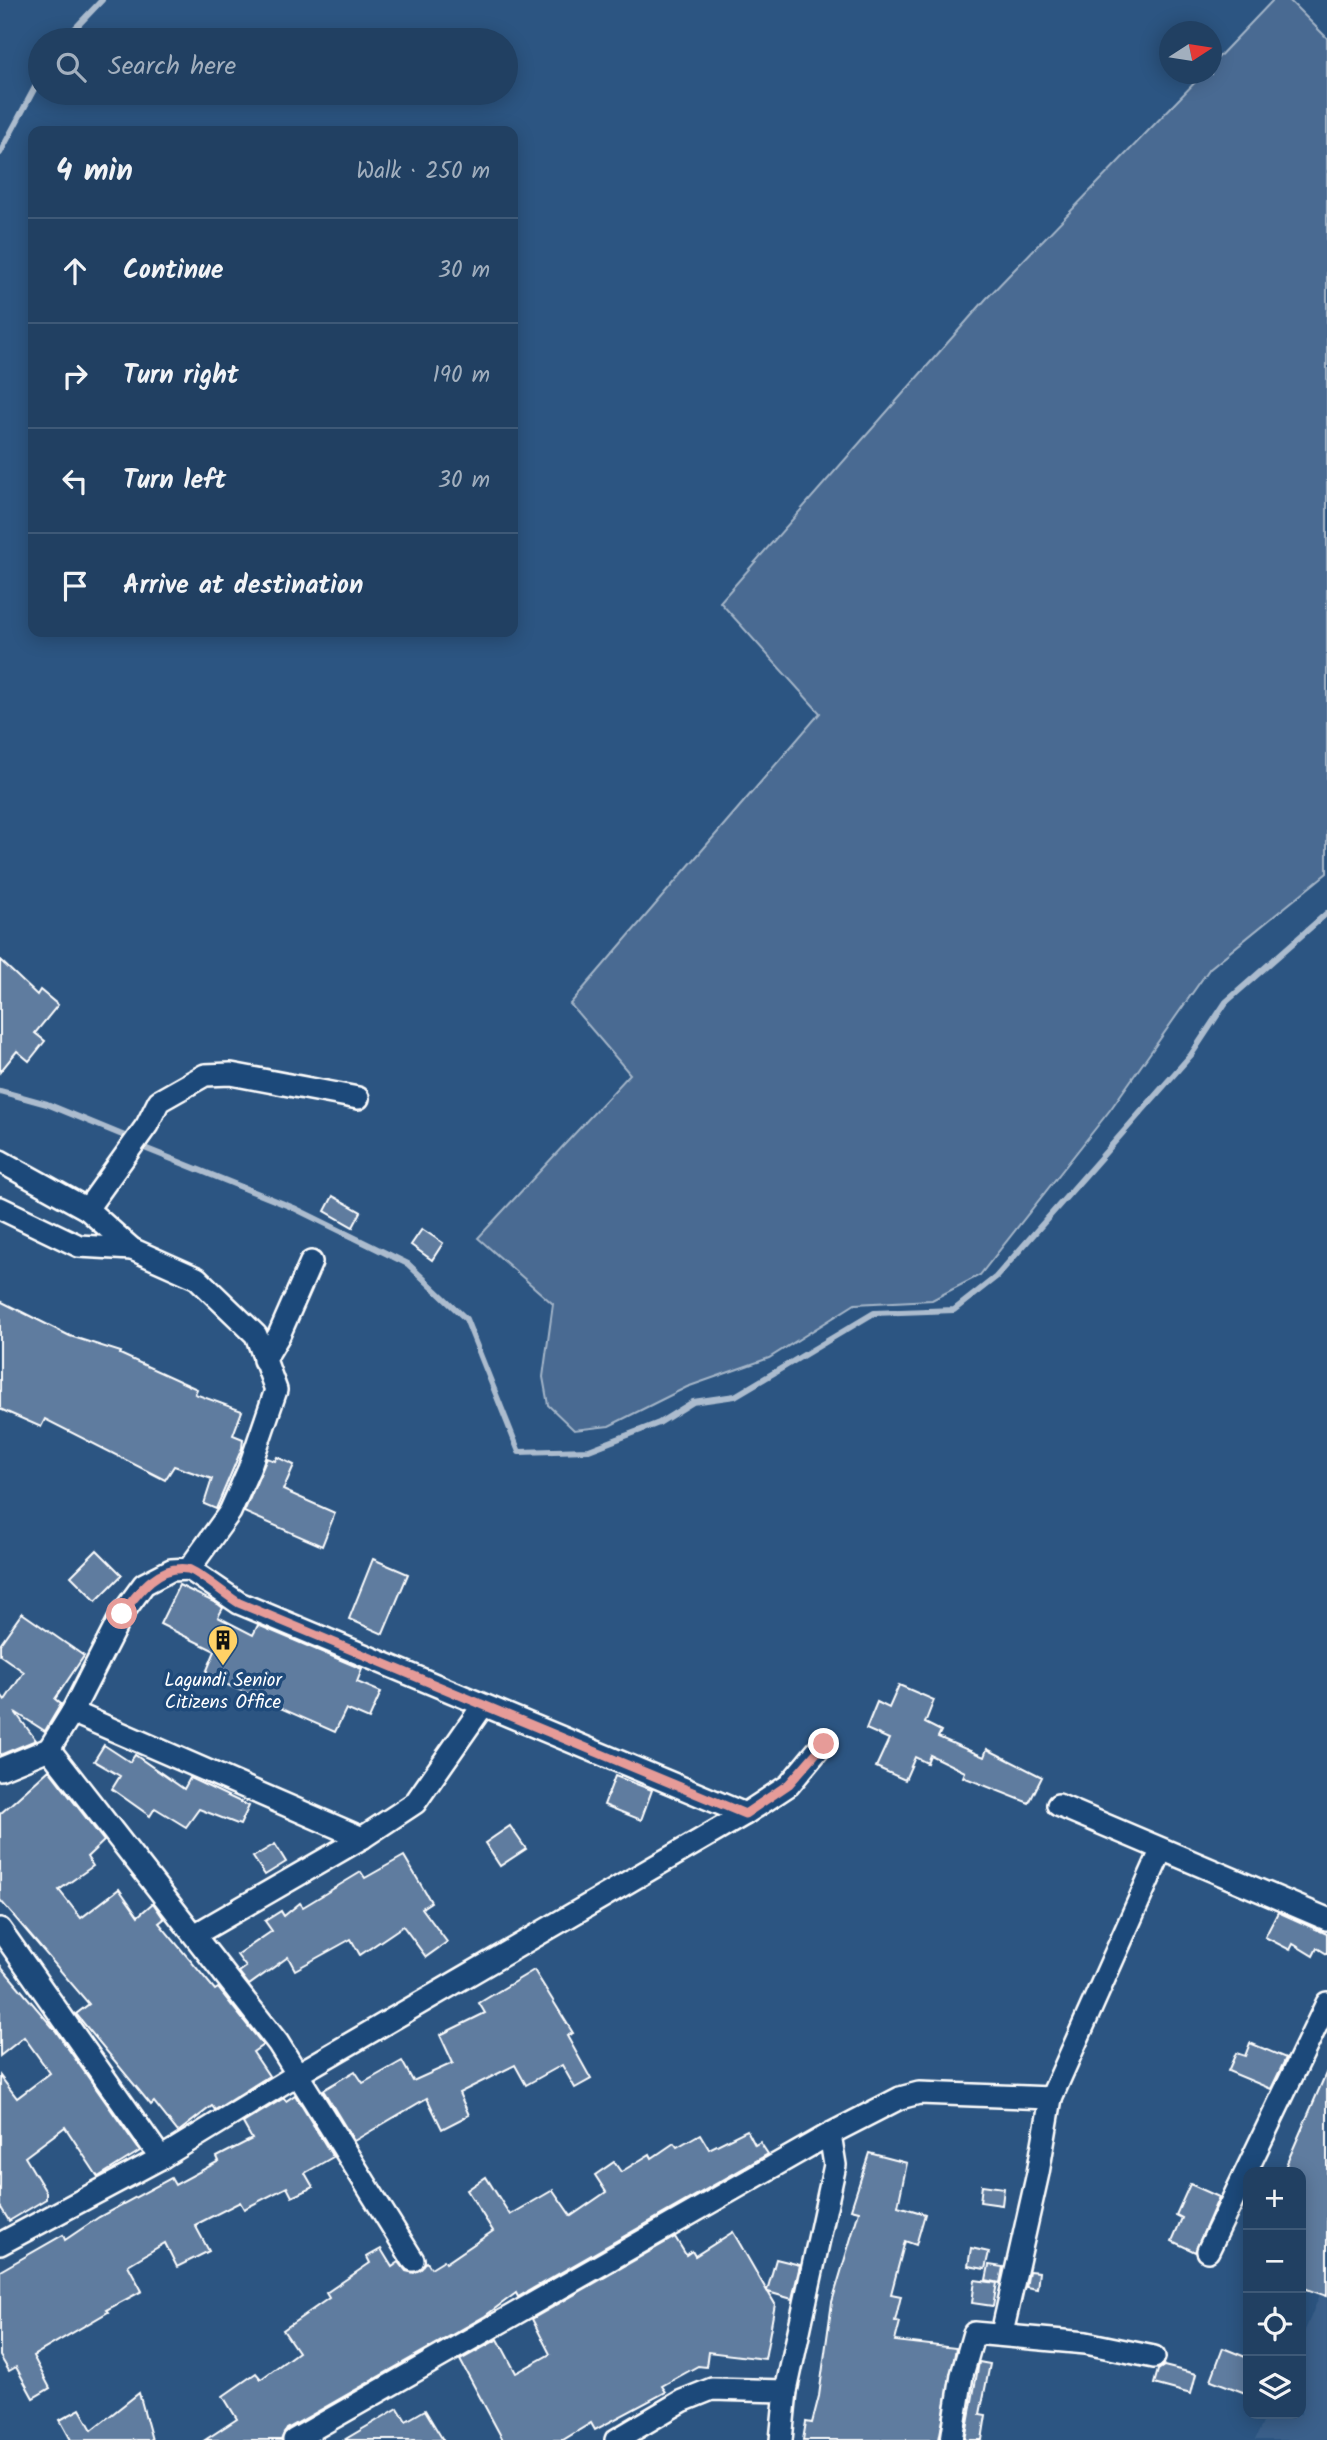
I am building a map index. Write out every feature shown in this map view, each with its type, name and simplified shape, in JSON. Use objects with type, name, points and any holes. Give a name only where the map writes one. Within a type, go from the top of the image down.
[{"type":"street","points":[[88,1209],[147,1125],[159,1101],[205,1075],[231,1074],[358,1098]]},
{"type":"street","points":[[0,1161],[88,1209],[132,1249],[197,1278],[256,1335],[276,1390],[249,1469],[230,1512],[189,1569]]},
{"type":"street","points":[[0,1208],[79,1246],[132,1249]]},
{"type":"street","points":[[264,1360],[279,1335],[311,1262]]},
{"type":"street","points":[[0,1769],[48,1749],[72,1712],[122,1614],[144,1584],[171,1570],[189,1569],[239,1603],[482,1707],[745,1814]]},
{"type":"street","points":[[196,1934],[362,1838],[415,1803],[482,1707]]},
{"type":"street","points":[[72,1712],[362,1838]]},
{"type":"street","points":[[4,2234],[161,2158],[298,2074],[745,1814],[789,1784],[824,1744]]},
{"type":"street","points":[[48,1749],[196,1934],[298,2074],[414,2260]]},
{"type":"street","points":[[1058,1805],[1160,1851],[1327,1919]]},
{"type":"street","points":[[1002,2333],[1038,2173],[1051,2098],[1160,1851]]},
{"type":"street","points":[[0,1928],[161,2158]]},
{"type":"street","points":[[1208,2251],[1327,2003]]},
{"type":"street","points":[[294,2440],[830,2134],[900,2098],[919,2092],[1051,2098]]},
{"type":"street","points":[[781,2440],[786,2391],[835,2165],[830,2134]]},
{"type":"street","points":[[952,2440],[972,2335],[978,2332],[1086,2343],[1154,2357]]},
{"type":"street","points":[[616,2440],[682,2400],[712,2389],[786,2391]]},
{"type":"shaded area","points":[[1273,0],[1289,0],[1327,38],[1327,873],[1210,968],[1110,1110],[980,1275],[932,1300],[855,1304],[769,1358],[687,1387],[609,1426],[574,1430],[548,1405],[543,1377],[553,1304],[478,1238],[630,1074],[570,1004],[820,713],[720,602],[986,299],[1193,84],[1222,84],[1222,54]]},
{"type":"shaded area","points":[[1327,2278],[1327,2440],[1255,2440],[1265,2419],[1306,2419],[1306,2328]]},
{"type":"building","points":[[0,960],[37,995],[40,990],[58,1005],[35,1033],[45,1041],[29,1061],[17,1051],[0,1072]]},
{"type":"building","points":[[333,1196],[361,1212],[353,1227],[325,1211]]},
{"type":"building","points":[[422,1229],[443,1243],[432,1260],[411,1245]]},
{"type":"building","points":[[0,1301],[70,1336],[121,1352],[120,1354],[197,1389],[195,1394],[242,1411],[233,1435],[243,1439],[242,1448],[216,1509],[204,1504],[212,1479],[174,1466],[165,1480],[45,1419],[41,1427],[0,1409]]},
{"type":"building","points":[[277,1457],[294,1465],[283,1490],[335,1513],[322,1546],[244,1512],[267,1458],[275,1461]]},
{"type":"building","points":[[97,1550],[122,1575],[96,1601],[71,1576]]},
{"type":"building","points":[[373,1559],[408,1574],[383,1634],[349,1619]]},
{"type":"building","points":[[179,1585],[218,1604],[223,1608],[218,1617],[253,1635],[258,1625],[362,1669],[357,1682],[381,1692],[369,1719],[346,1709],[335,1732],[205,1675],[215,1651],[160,1624]]},
{"type":"building","points":[[22,1613],[84,1656],[55,1699],[61,1704],[45,1731],[15,1712],[36,1740],[0,1755],[0,1693],[5,1700],[24,1672],[0,1655],[0,1644]]},
{"type":"building","points":[[899,1685],[934,1700],[925,1723],[941,1731],[938,1737],[984,1757],[987,1749],[1042,1777],[1029,1803],[963,1777],[965,1772],[930,1755],[927,1763],[915,1757],[905,1780],[876,1767],[889,1739],[866,1729],[877,1702],[889,1708]]},
{"type":"building","points":[[104,1745],[130,1762],[135,1755],[184,1789],[190,1778],[249,1806],[240,1825],[199,1809],[186,1827],[155,1808],[150,1816],[112,1789],[120,1776],[94,1761]]},
{"type":"building","points":[[49,1770],[104,1841],[87,1857],[93,1866],[59,1890],[81,1918],[119,1889],[138,1916],[153,1903],[164,1919],[159,1923],[215,1990],[218,1988],[263,2045],[253,2052],[269,2076],[215,2110],[212,2106],[178,2132],[154,2102],[151,2105],[76,2014],[89,2004],[0,1900],[0,1814]]},
{"type":"building","points":[[615,1776],[652,1790],[641,1820],[604,1805]]},
{"type":"building","points":[[510,1826],[526,1849],[500,1866],[485,1843]]},
{"type":"building","points":[[275,1844],[286,1862],[265,1875],[253,1857]]},
{"type":"building","points":[[404,1856],[431,1902],[422,1908],[447,1942],[426,1957],[403,1926],[360,1955],[351,1939],[295,1970],[288,1957],[249,1985],[239,1972],[246,1967],[237,1955],[272,1931],[265,1921],[281,1911],[284,1916],[300,1903],[303,1907],[361,1872],[365,1878]]},
{"type":"building","points":[[1278,1912],[1327,1934],[1327,1954],[1317,1948],[1313,1956],[1293,1944],[1290,1950],[1265,1937]]},
{"type":"building","points":[[0,1965],[55,2030],[140,2151],[98,2177],[65,2127],[25,2157],[46,2192],[46,2199],[9,2221],[0,2206],[0,2076],[17,2098],[50,2073],[24,2037],[0,2056]]},
{"type":"building","points":[[534,1970],[573,2033],[567,2036],[591,2079],[575,2088],[562,2065],[526,2085],[515,2065],[459,2093],[469,2115],[442,2129],[427,2098],[354,2141],[323,2090],[355,2071],[363,2083],[402,2061],[413,2081],[453,2063],[440,2035],[485,2013],[479,2003]]},
{"type":"building","points":[[1250,2043],[1286,2058],[1271,2089],[1228,2071],[1236,2053],[1245,2056]]},
{"type":"building","points":[[1327,2071],[1327,2296],[1306,2289],[1306,2167],[1285,2167]]},
{"type":"building","points":[[295,2095],[333,2157],[305,2173],[313,2187],[292,2197],[287,2187],[244,2209],[240,2202],[195,2225],[209,2251],[177,2267],[165,2243],[128,2265],[142,2291],[106,2310],[108,2312],[33,2356],[50,2388],[33,2398],[16,2367],[9,2371],[0,2356],[0,2271],[63,2235],[65,2240],[99,2217],[171,2178],[175,2185],[219,2161],[217,2157],[252,2139],[243,2123],[284,2098],[286,2101]]},
{"type":"building","points":[[747,2130],[755,2145],[760,2142],[768,2154],[518,2297],[516,2293],[485,2316],[287,2429],[281,2440],[205,2440],[237,2419],[223,2396],[256,2373],[261,2379],[298,2352],[283,2330],[329,2298],[326,2293],[370,2263],[367,2257],[381,2249],[392,2267],[399,2262],[406,2271],[414,2273],[427,2262],[431,2268],[444,2260],[446,2263],[493,2231],[467,2190],[486,2177],[510,2215],[553,2190],[571,2216],[606,2192],[595,2175],[614,2162],[621,2172],[650,2154],[652,2158],[674,2143],[677,2147],[700,2134],[709,2149]]},
{"type":"building","points":[[869,2153],[907,2163],[898,2206],[925,2214],[916,2245],[905,2241],[891,2294],[901,2296],[895,2321],[900,2322],[895,2341],[956,2348],[939,2440],[803,2440],[806,2422],[812,2423],[819,2396],[832,2302],[859,2211],[851,2209]]},
{"type":"building","points":[[1190,2184],[1219,2197],[1195,2252],[1172,2241],[1182,2218],[1176,2215]]},
{"type":"building","points":[[982,2185],[1004,2188],[1002,2205],[980,2202]]},
{"type":"building","points":[[733,2232],[767,2291],[776,2259],[800,2265],[792,2299],[768,2292],[775,2304],[765,2359],[708,2352],[706,2367],[698,2366],[662,2386],[666,2392],[595,2430],[591,2423],[563,2440],[503,2440],[460,2360],[498,2339],[516,2373],[550,2354],[532,2319],[675,2237],[686,2255],[692,2251],[695,2256]]},
{"type":"building","points":[[971,2248],[989,2252],[985,2269],[968,2266]]},
{"type":"building","points":[[989,2265],[1003,2267],[1000,2283],[986,2280]]},
{"type":"building","points":[[1029,2271],[1039,2272],[1037,2289],[1026,2287]]},
{"type":"building","points":[[975,2280],[997,2283],[993,2306],[972,2303]]},
{"type":"building","points":[[1223,2348],[1243,2356],[1243,2392],[1211,2380]]},
{"type":"building","points":[[979,2362],[990,2364],[980,2414],[986,2415],[982,2440],[965,2440]]},
{"type":"building","points":[[1164,2366],[1196,2374],[1191,2394],[1154,2384],[1158,2370]]},
{"type":"building","points":[[139,2393],[152,2440],[71,2440],[60,2420],[80,2409],[92,2430]]},
{"type":"building","points":[[398,2408],[406,2421],[425,2410],[443,2440],[344,2440]]},
{"type":"waterway","points":[[75,28],[102,0]]},
{"type":"waterway","points":[[0,153],[28,100]]},
{"type":"waterway","points":[[0,1091],[47,1104],[132,1139],[132,1143],[294,1208],[408,1264],[466,1319],[519,1452],[589,1450],[659,1423],[693,1402],[735,1396],[874,1313],[954,1310],[996,1277],[1191,1055],[1226,1002],[1327,913]]},
{"type":"place","name":"Lagundi Senior Citizens Office","points":[[223,1667]]},
{"type":"route","points":[[122,1614],[144,1584],[171,1570],[189,1569],[239,1603],[482,1707],[745,1814],[789,1784],[824,1744]]}]
